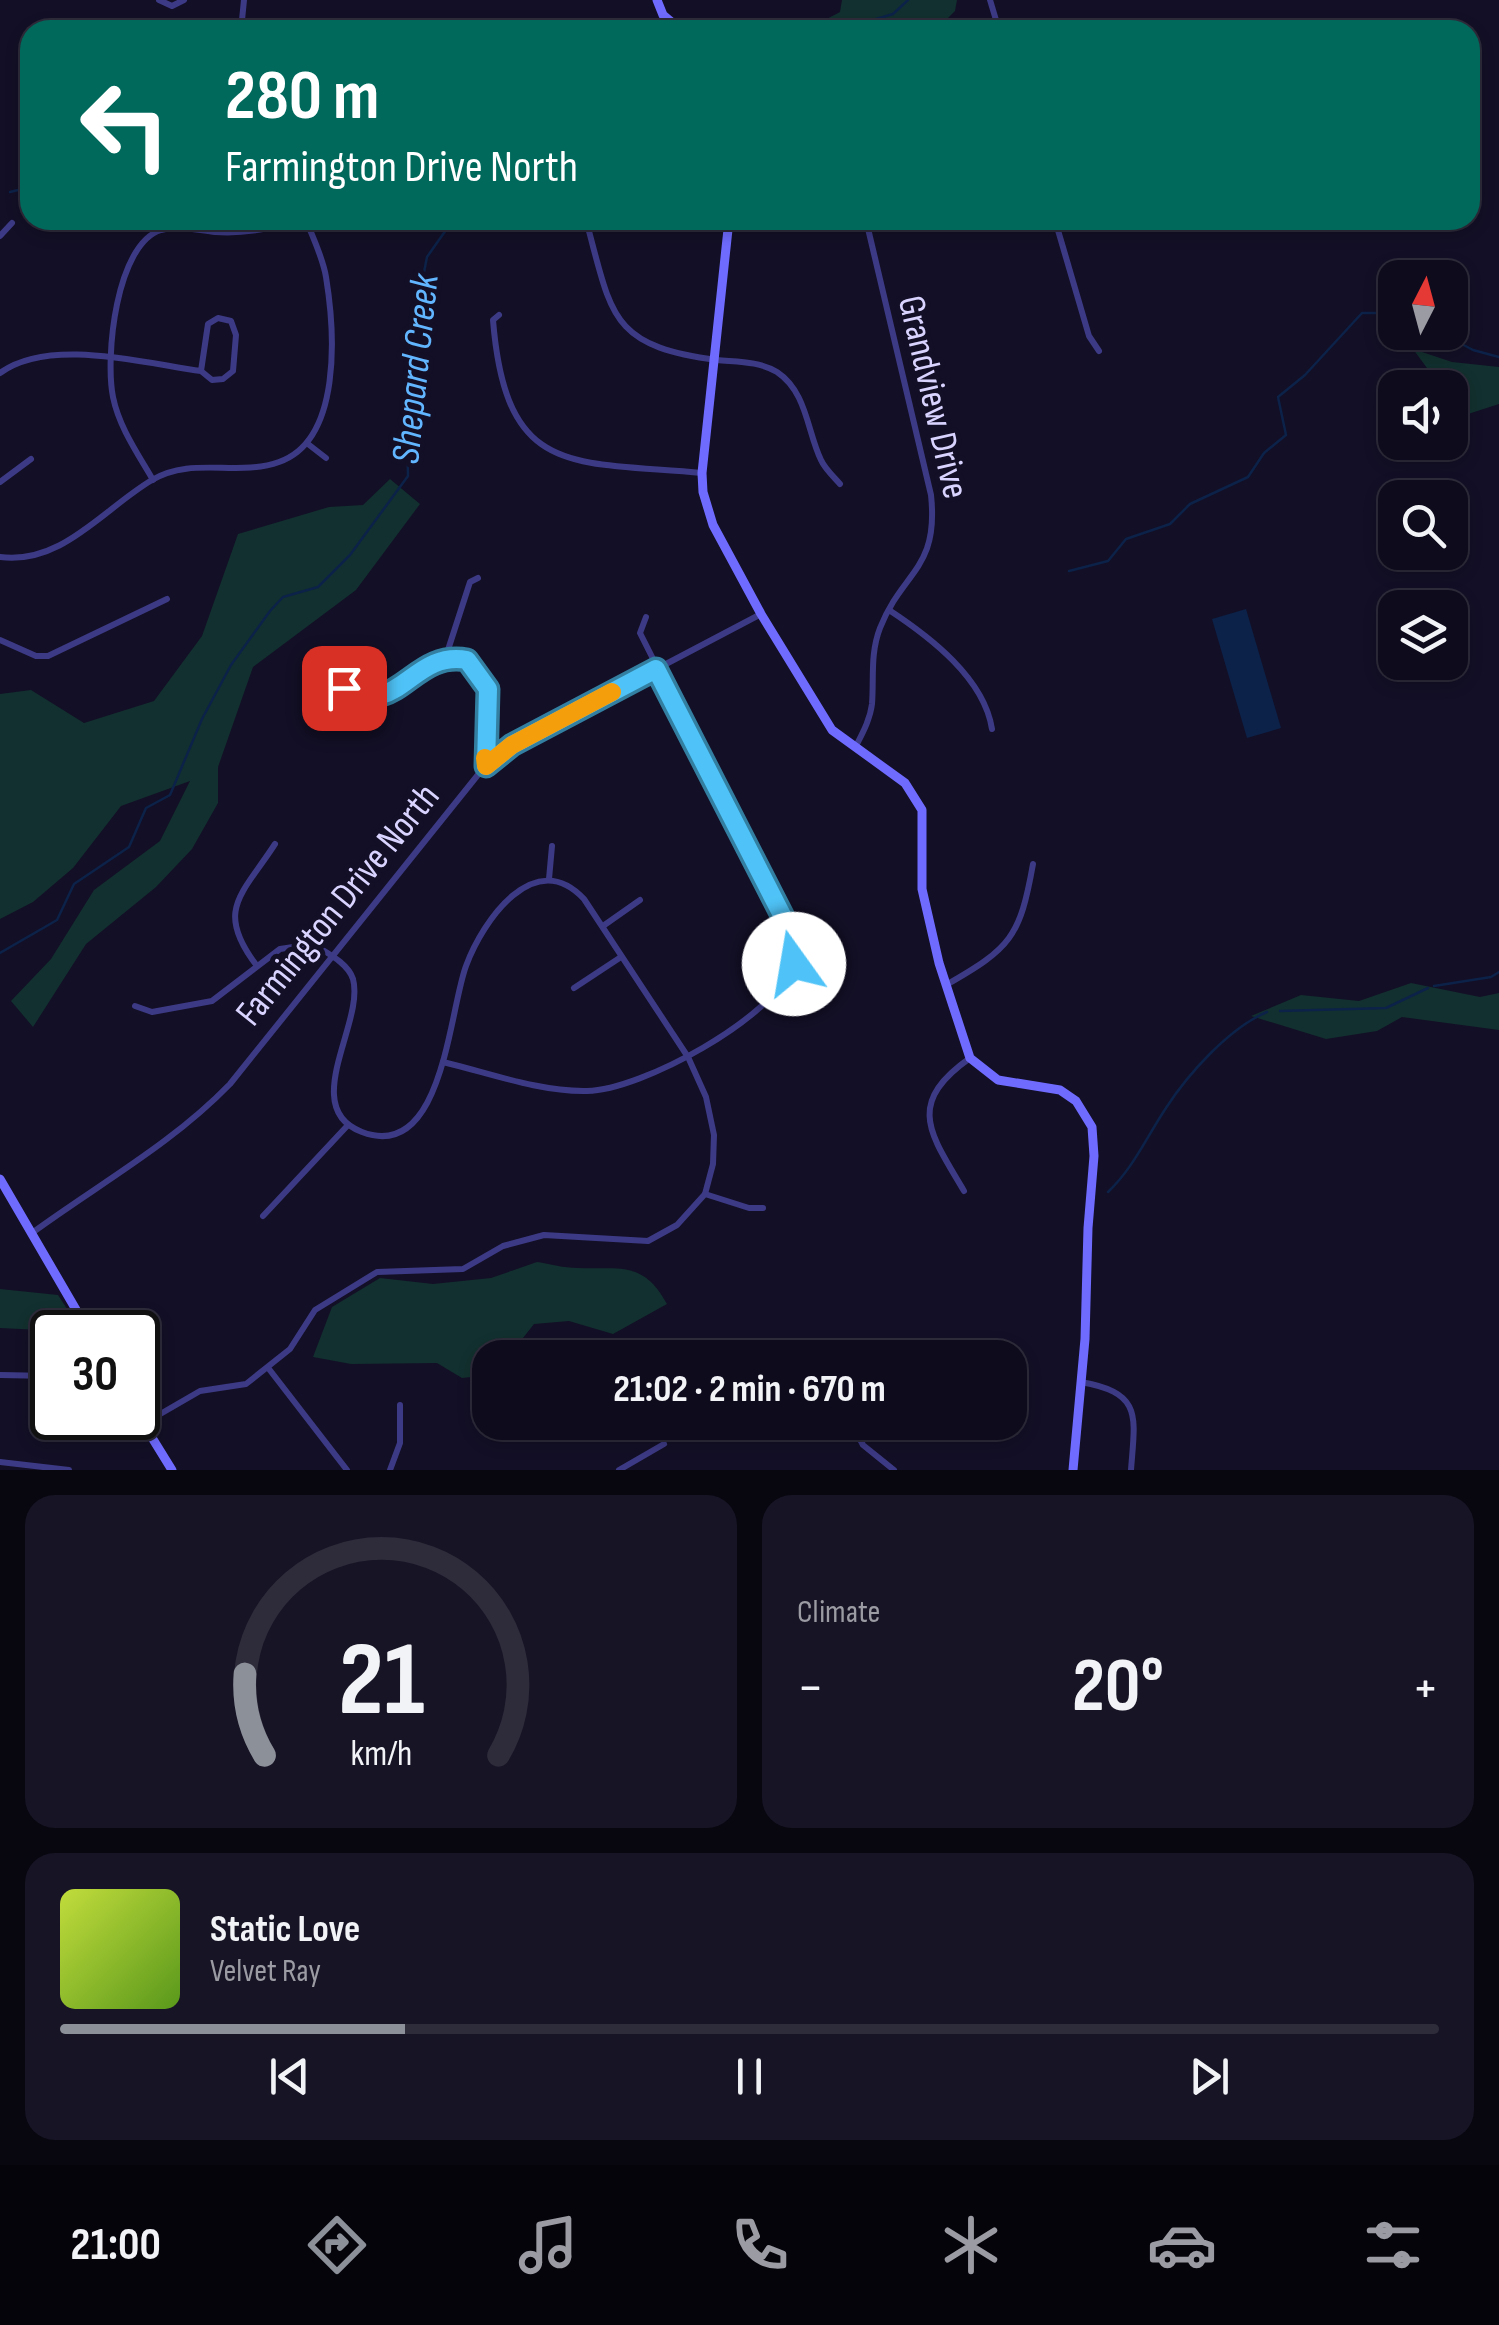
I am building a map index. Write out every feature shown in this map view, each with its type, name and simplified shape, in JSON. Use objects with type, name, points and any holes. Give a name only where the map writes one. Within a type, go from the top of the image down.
[{"type":"street","points":[[160,0],[172,6],[184,0]]},
{"type":"street","points":[[0,236],[12,222]]},
{"type":"street","points":[[152,480],[126,433],[113,396],[112,360],[121,280],[130,256],[144,238],[162,230],[254,230]]},
{"type":"street","points":[[0,557],[46,554],[152,480],[175,470],[246,469],[281,462],[308,444],[321,424],[328,400],[330,334],[326,275],[310,230]]},
{"type":"street","points":[[589,230],[613,314],[628,332],[654,348],[754,363],[776,371],[792,385],[822,463],[840,484]]},
{"type":"street","points":[[728,230],[702,473],[713,525],[760,614],[832,730],[905,784],[922,810],[922,889],[970,1058],[998,1080],[1060,1090],[1076,1100],[1092,1127],[1094,1156],[1073,1470]]},
{"type":"street","name":"Grandview Drive","points":[[855,749],[868,720],[872,656],[889,610],[921,567],[934,524],[932,495],[868,230]]},
{"type":"street","points":[[1058,230],[1089,336],[1099,351]]},
{"type":"street","points":[[498,315],[493,320],[495,342],[508,406],[524,429],[544,447],[572,461],[702,473]]},
{"type":"street","points":[[0,373],[14,363],[54,353],[200,371],[212,380],[223,379],[232,370],[236,336],[231,322],[218,318],[208,324],[200,371]]},
{"type":"street","points":[[308,444],[326,458]]},
{"type":"street","points":[[0,482],[32,458]]},
{"type":"street","points":[[446,656],[470,582],[478,578]]},
{"type":"street","points":[[0,640],[36,656],[48,656],[167,600]]},
{"type":"street","points":[[889,610],[922,632],[950,658],[989,710],[992,729]]},
{"type":"street","name":"Farmington Drive North","points":[[32,1234],[108,1177],[159,1148],[201,1113],[486,766],[512,745],[760,614]]},
{"type":"street","points":[[443,1062],[568,1090],[590,1091],[648,1078],[688,1057],[774,996],[794,964],[792,938],[782,915],[640,632],[646,616]]},
{"type":"street","points":[[329,673],[360,698],[381,698],[428,664],[446,656],[467,660],[488,689],[486,766]]},
{"type":"street","points":[[256,966],[237,940],[234,914],[238,900],[275,844]]},
{"type":"street","points":[[548,879],[552,846]]},
{"type":"street","points":[[946,984],[987,962],[1005,945],[1022,914],[1033,864]]},
{"type":"street","points":[[135,1006],[152,1012],[212,1000],[280,950],[296,944],[314,944],[348,970],[353,980],[354,996],[334,1083],[334,1099],[348,1125],[366,1134],[391,1135],[409,1126],[438,1084],[465,968],[476,945],[517,890],[530,882],[548,879],[578,892],[603,926],[688,1057],[706,1097],[714,1134],[713,1164],[705,1194],[678,1224],[648,1241],[544,1236],[503,1246],[463,1269],[377,1272],[315,1310],[290,1350],[269,1369],[230,1389],[200,1391],[160,1410]]},
{"type":"street","points":[[603,926],[640,900]]},
{"type":"street","points":[[574,988],[621,957]]},
{"type":"street","points":[[964,1191],[935,1141],[929,1118],[938,1084],[970,1058]]},
{"type":"street","points":[[263,1216],[348,1125]]},
{"type":"street","points":[[0,1179],[76,1310]]},
{"type":"street","points":[[705,1194],[749,1208],[763,1208]]},
{"type":"street","points":[[269,1369],[347,1470]]},
{"type":"street","points":[[0,1375],[30,1376]]},
{"type":"street","points":[[1081,1382],[1112,1388],[1124,1397],[1134,1424],[1130,1470]]},
{"type":"street","points":[[390,1470],[400,1443],[400,1404]]},
{"type":"street","points":[[153,1440],[172,1470]]},
{"type":"street","points":[[860,1440],[894,1470]]},
{"type":"street","points":[[619,1470],[664,1444]]},
{"type":"street","points":[[0,1462],[70,1470]]},
{"type":"green space","points":[[842,0],[957,0],[955,11],[946,20],[825,20],[840,12]]},
{"type":"green space","points":[[1414,350],[1452,362],[1499,367],[1499,404],[1468,414],[1468,370],[1428,370]]},
{"type":"green space","points":[[390,479],[420,504],[356,590],[253,667],[218,767],[218,803],[192,849],[156,887],[86,944],[33,1027],[11,1001],[51,959],[94,890],[160,841],[190,781],[121,806],[73,868],[33,902],[0,919],[0,694],[31,690],[84,723],[154,701],[202,636],[238,534],[329,507],[363,505]]},
{"type":"green space","points":[[1411,983],[1480,997],[1499,993],[1499,1030],[1402,1017],[1377,1031],[1326,1039],[1251,1016],[1301,995],[1359,1001]]},
{"type":"green space","points":[[537,1262],[629,1270],[649,1280],[667,1304],[613,1334],[569,1321],[534,1324],[521,1340],[472,1340],[472,1377],[462,1378],[437,1363],[351,1364],[313,1357],[332,1307],[380,1278],[433,1284],[491,1278]]},
{"type":"green space","points":[[0,1289],[58,1295],[68,1310],[30,1310],[30,1329],[0,1328]]},
{"type":"water","points":[[1246,609],[1281,728],[1247,738],[1212,619]]},
{"type":"waterway","name":"Shepard Creek","points":[[873,20],[893,14],[908,0]]},
{"type":"waterway","name":"Shepard Creek","points":[[10,192],[20,190]]},
{"type":"waterway","name":"Shepard Creek","points":[[0,953],[57,920],[74,884],[129,847],[146,808],[170,795],[202,719],[231,665],[270,611],[283,597],[318,587],[350,555],[408,476],[406,376],[427,257],[446,230]]},
{"type":"waterway","points":[[1069,571],[1108,561],[1126,539],[1170,524],[1190,504],[1248,477],[1264,453],[1286,435],[1278,397],[1305,375],[1362,313],[1378,313]]},
{"type":"waterway","points":[[1468,347],[1499,357]]},
{"type":"waterway","points":[[1434,986],[1491,977],[1499,972]]},
{"type":"waterway","points":[[1280,1011],[1386,1008],[1428,988]]},
{"type":"waterway","points":[[1108,1192],[1198,1067],[1224,1040],[1267,1012]]},
{"type":"slow traffic","points":[[485,758],[486,766],[512,745],[612,692]]},
{"type":"route","points":[[344,688],[360,698],[381,698],[428,664],[446,656],[467,660],[488,689],[483,743],[486,766],[512,745],[656,669],[782,915],[792,938],[794,964]]}]
